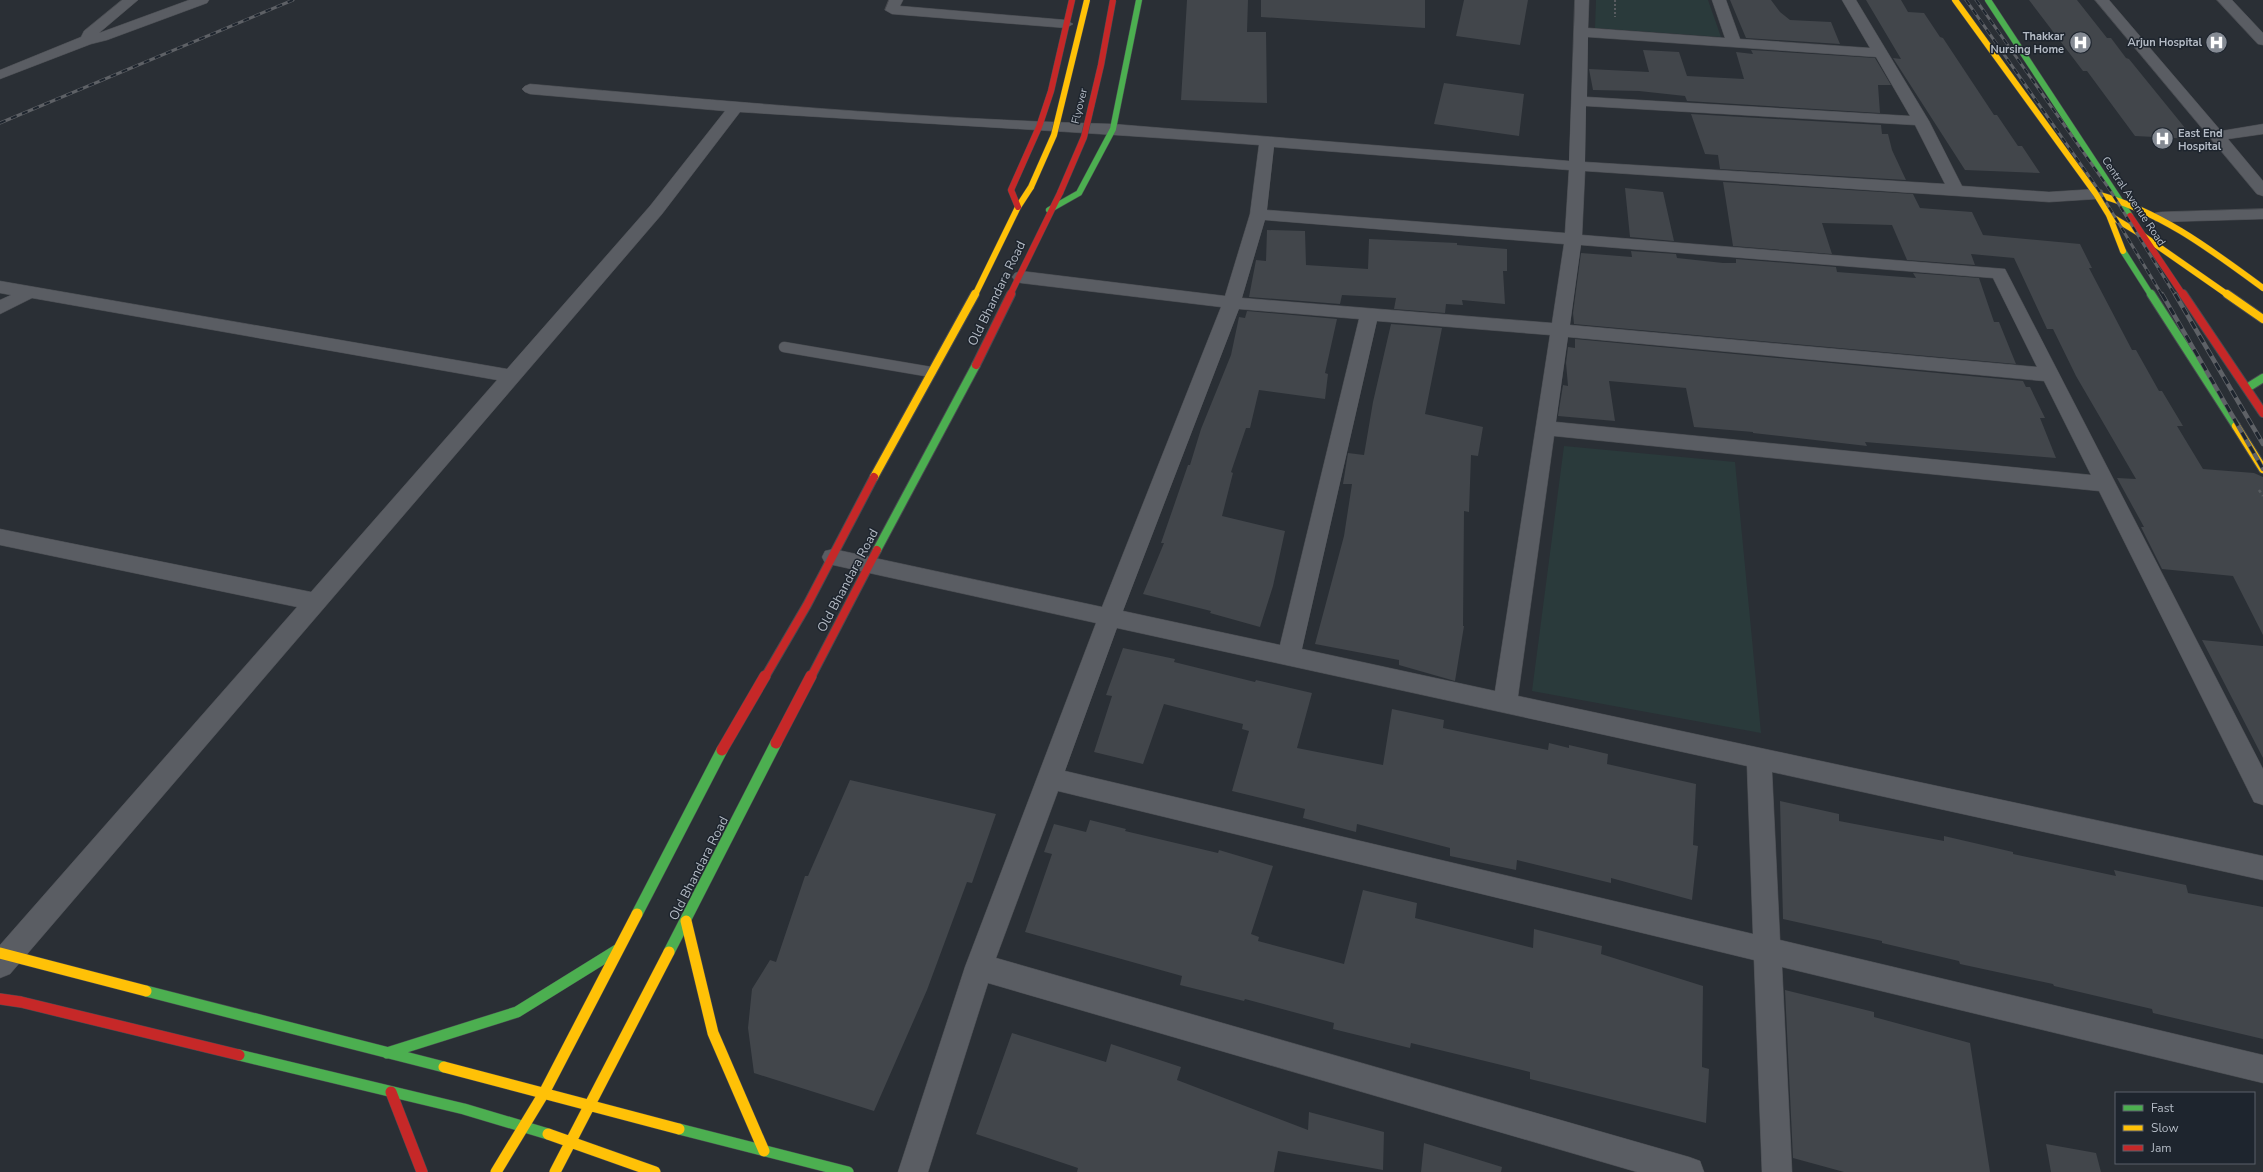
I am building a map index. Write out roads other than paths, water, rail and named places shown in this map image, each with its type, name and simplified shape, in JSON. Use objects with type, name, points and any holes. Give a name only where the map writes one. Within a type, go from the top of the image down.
[{"type":"main road","points":[[1018,207],[1011,190],[1039,127],[1051,90],[1072,0]]},
{"type":"main road","name":"Flyover","points":[[496,1172],[544,1093],[721,751],[833,557],[931,372],[979,287],[1018,207],[1031,187],[1054,135],[1087,0]]},
{"type":"main road","name":"Flyover","points":[[1049,210],[1060,193],[1084,137],[1101,65],[1113,0]]},
{"type":"main road","points":[[1049,210],[1079,193],[1113,129],[1139,0]]},
{"type":"main road","points":[[1955,0],[2096,194],[2109,216],[2122,249],[2263,469]]},
{"type":"main road","name":"Central Avenue Road","points":[[1988,0],[2142,235],[2263,413]]},
{"type":"main road","points":[[2096,194],[2117,197],[2161,217],[2263,288]]},
{"type":"main road","name":"Old Bhandara Road","points":[[555,1172],[686,921],[868,565],[916,479],[1021,276],[1049,210]]},
{"type":"main road","points":[[2109,216],[2142,235],[2263,319]]},
{"type":"main road","points":[[2247,388],[2263,378]]},
{"type":"main road","points":[[686,921],[713,1033],[764,1151]]},
{"type":"main road","points":[[387,1053],[517,1012],[617,950]]},
{"type":"main road","points":[[3,958],[387,1053],[544,1093],[590,1107],[848,1172]]},
{"type":"main road","points":[[0,999],[21,1002],[464,1109],[523,1128],[572,1141],[655,1172]]},
{"type":"main road","points":[[391,1092],[422,1172]]},
{"type":"street","points":[[87,40],[89,34],[130,0]]},
{"type":"street","points":[[0,75],[87,40],[102,37],[202,0]]},
{"type":"street","points":[[896,0],[892,10],[963,14],[1066,24]]},
{"type":"street","points":[[963,14],[968,0]]},
{"type":"street","points":[[1505,703],[1573,240],[1577,166],[1582,0]]},
{"type":"street","points":[[1720,0],[1734,42]]},
{"type":"street","points":[[1849,0],[1921,121],[1956,190]]},
{"type":"street","points":[[2102,0],[2263,191]]},
{"type":"street","points":[[2224,0],[2263,42]]},
{"type":"street","points":[[1581,32],[1881,53]]},
{"type":"street","points":[[530,89],[736,107],[1039,127],[1113,129],[1577,166],[2050,196],[2096,194]]},
{"type":"street","points":[[1579,101],[1921,121]]},
{"type":"street","points":[[3,958],[316,602],[656,210],[736,107]]},
{"type":"street","points":[[2217,136],[2263,128]]},
{"type":"street","points":[[913,1172],[979,967],[1109,618],[1232,303],[1258,214],[1267,141]]},
{"type":"street","points":[[2050,196],[2080,204],[2109,216]]},
{"type":"street","points":[[1258,214],[1999,273],[2263,794]]},
{"type":"street","points":[[2161,217],[2263,214]]},
{"type":"street","points":[[1021,276],[1232,303],[1560,330],[2050,375]]},
{"type":"street","points":[[0,287],[512,376]]},
{"type":"street","points":[[0,308],[30,292]]},
{"type":"street","points":[[1289,657],[1369,315]]},
{"type":"street","points":[[1546,428],[2105,484]]},
{"type":"street","points":[[0,537],[316,602]]},
{"type":"street","points":[[833,557],[2263,868]]},
{"type":"street","points":[[1759,758],[1777,1172]]},
{"type":"street","points":[[1050,778],[1768,952],[2263,1069]]},
{"type":"street","points":[[979,967],[1689,1172]]},
{"type":"lane","points":[[784,347],[931,372]]},
{"type":"railway","points":[[0,123],[293,0]]},
{"type":"railway","points":[[1966,0],[2098,189],[2162,295]]},
{"type":"railway","points":[[1976,0],[2110,190],[2175,295]]},
{"type":"railway","points":[[2162,294],[2263,469]]},
{"type":"railway","points":[[2175,294],[2263,444]]},
{"type":"place","name":"Thakkar Nursing Home","points":[[2080,42]]},
{"type":"place","name":"Arjun Hospital","points":[[2217,42]]},
{"type":"place","name":"East End Hospital","points":[[2163,139]]}]
